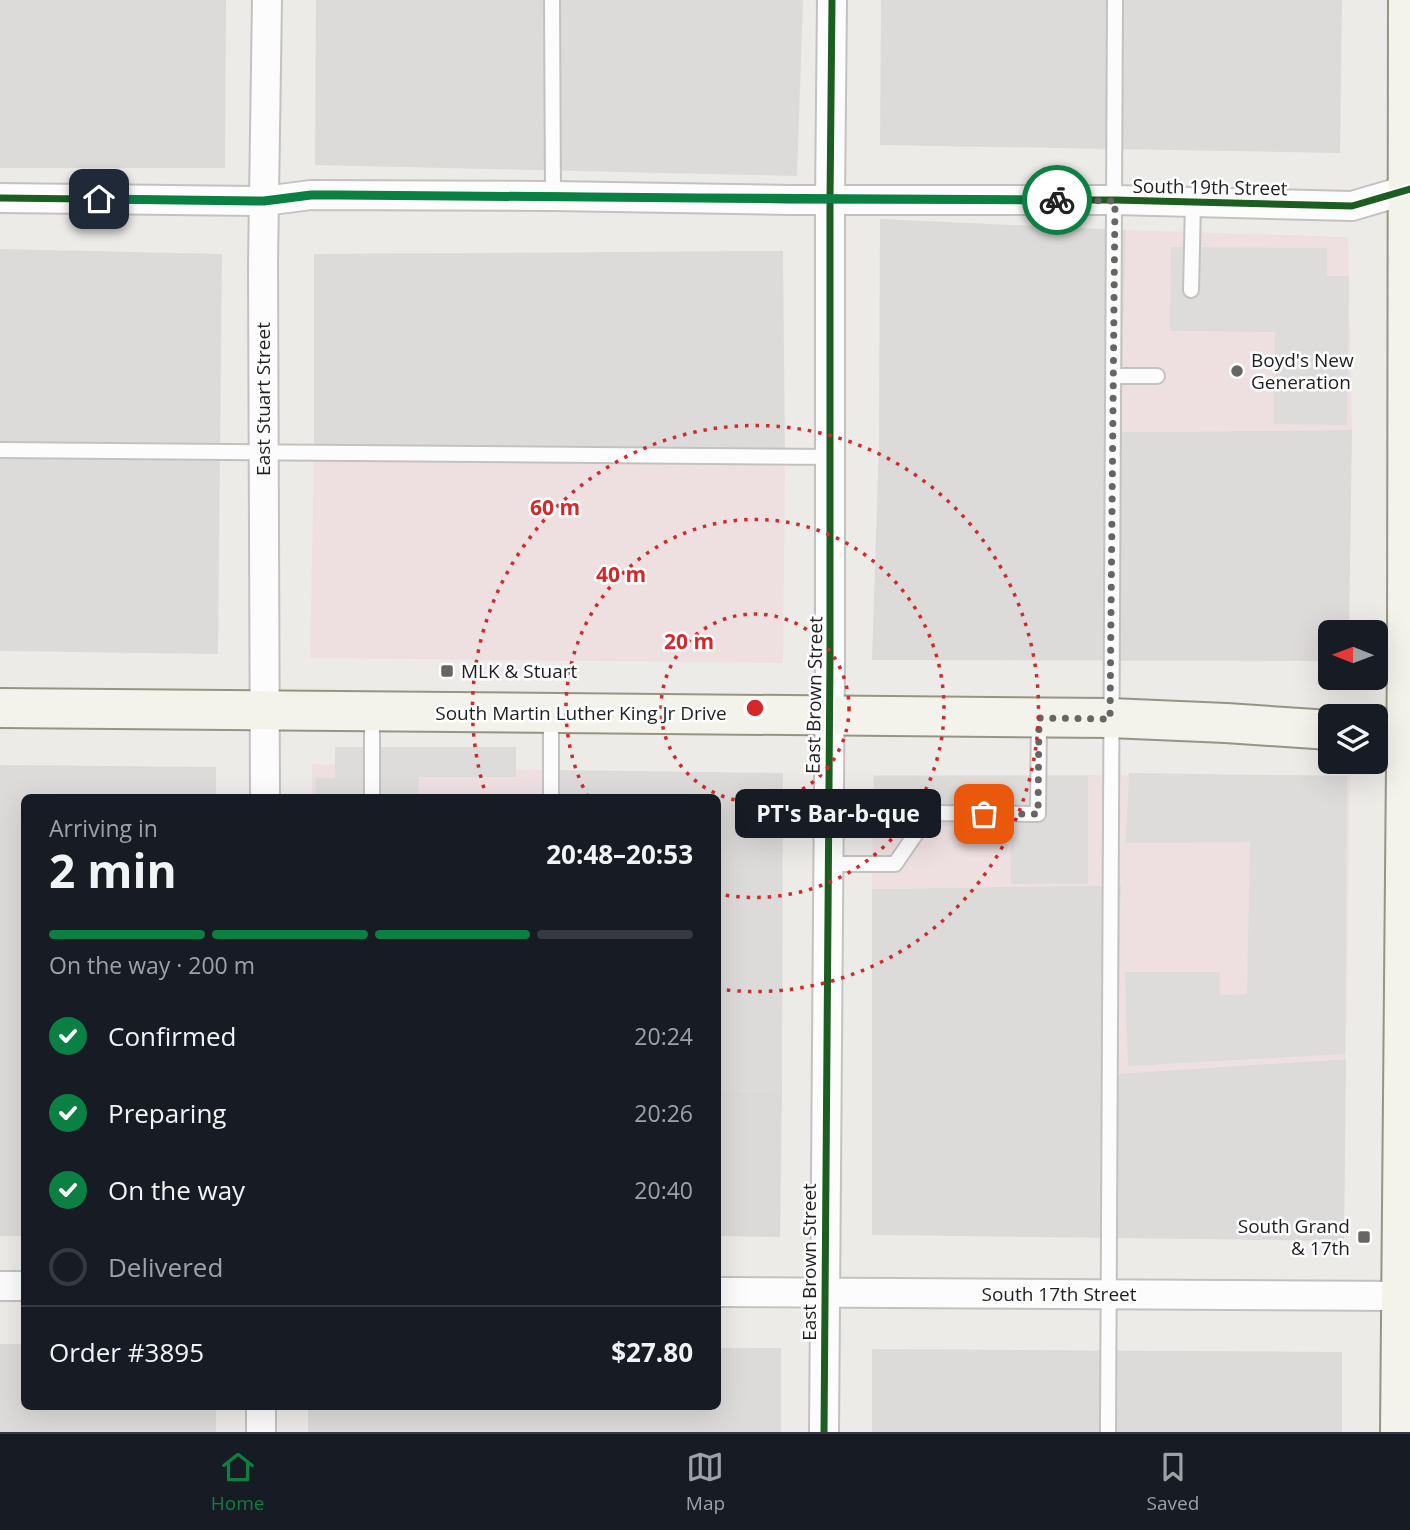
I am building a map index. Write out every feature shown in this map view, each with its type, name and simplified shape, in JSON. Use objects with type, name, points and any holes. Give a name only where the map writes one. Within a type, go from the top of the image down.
[{"type":"main road","points":[[1400,1432],[1404,1319],[1397,732],[1408,189],[1408,0]]},
{"type":"main road","name":"South Martin Luther King Jr Drive","points":[[0,708],[1110,719],[1318,729]]},
{"type":"street","name":"East Stuart Street","points":[[265,794],[264,201],[267,0]]},
{"type":"street","name":"East Brown Street","points":[[824,1432],[832,0]]},
{"type":"street","name":"South 19th Street","points":[[0,198],[264,201],[311,195],[553,195],[1352,206],[1408,189]]},
{"type":"street","points":[[0,1286],[21,1286]]},
{"type":"street","name":"South 17th Street","points":[[721,1292],[1108,1294],[1404,1319]]},
{"type":"street","points":[[261,1410],[261,1432]]},
{"type":"lane","points":[[552,0],[553,195]]},
{"type":"lane","points":[[1108,1432],[1115,0]]},
{"type":"lane","points":[[1191,290],[1193,203]]},
{"type":"lane","points":[[1114,376],[1157,376]]},
{"type":"lane","points":[[0,450],[831,457]]},
{"type":"lane","points":[[372,711],[372,794]]},
{"type":"lane","points":[[551,713],[551,794]]},
{"type":"lane","points":[[828,864],[895,864],[930,813],[1038,814],[1039,718]]},
{"type":"shaded area","points":[[0,0],[226,0],[225,168],[0,168]]},
{"type":"shaded area","points":[[316,0],[803,0],[797,176],[315,165]]},
{"type":"shaded area","points":[[881,0],[1342,0],[1340,153],[880,145]]},
{"type":"shaded area","points":[[880,219],[1126,230],[1121,432],[1352,430],[1349,620],[1318,620],[1318,661],[872,660],[879,443]]},
{"type":"shaded area","points":[[1126,230],[1348,237],[1352,430],[1121,432]]},
{"type":"shaded area","points":[[1171,247],[1327,248],[1327,276],[1349,276],[1347,425],[1274,424],[1275,332],[1170,331]]},
{"type":"shaded area","points":[[0,249],[222,254],[218,654],[0,651]]},
{"type":"shaded area","points":[[783,251],[785,462],[314,459],[314,254]]},
{"type":"shaded area","points":[[314,459],[785,462],[783,663],[310,658]]},
{"type":"shaded area","points":[[335,747],[516,747],[516,777],[419,777],[418,794],[316,794],[315,778],[335,778]]},
{"type":"shaded area","points":[[312,764],[546,770],[546,794],[312,794]]},
{"type":"shaded area","points":[[0,765],[216,767],[216,794],[21,794],[21,1236],[0,1236]]},
{"type":"shaded area","points":[[546,770],[783,773],[782,1092],[721,1091],[721,794],[546,794]]},
{"type":"shaded area","points":[[1129,773],[1347,776],[1345,1054],[1128,1066],[1125,972],[1220,972],[1220,995],[1247,994],[1250,842],[1126,843]]},
{"type":"shaded area","points":[[873,775],[1350,775],[1346,1059],[1118,1074],[1121,885],[872,889]]},
{"type":"shaded area","points":[[874,776],[1088,776],[1088,884],[1011,884],[1010,826],[874,826]]},
{"type":"shaded area","points":[[1121,885],[1118,1073],[1346,1059],[1344,1241],[872,1235],[872,889]]},
{"type":"shaded area","points":[[721,1091],[782,1092],[780,1237],[721,1236]]},
{"type":"shaded area","points":[[0,1344],[21,1344],[21,1410],[216,1410],[216,1432],[0,1432]]},
{"type":"shaded area","points":[[721,1348],[781,1348],[781,1432],[308,1432],[308,1410],[721,1410]]},
{"type":"shaded area","points":[[872,1349],[1342,1352],[1342,1432],[872,1432]]},
{"type":"cycle path","points":[[824,1432],[832,0]]},
{"type":"cycle path","points":[[0,198],[264,201],[311,195],[553,196],[789,200],[1115,200],[1352,206],[1410,189]]},
{"type":"way so far","points":[[984,814],[1038,814],[1039,718],[1110,719],[1115,201],[1057,200]]},
{"type":"place","name":"Boyd's New Generation","points":[[1237,371]]},
{"type":"place","name":"MLK & Stuart","points":[[447,671]]},
{"type":"place","name":"PT's Bar-b-que","points":[[984,814]]},
{"type":"place","name":"South Grand & 17th","points":[[1364,1237]]},
{"type":"route","points":[[99,199],[264,201],[311,195],[553,195],[789,200],[1057,200]]}]
